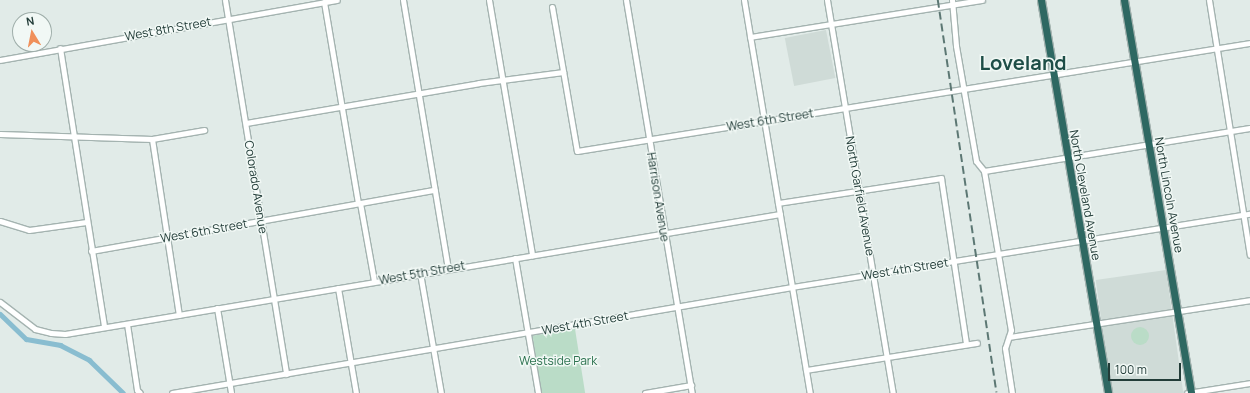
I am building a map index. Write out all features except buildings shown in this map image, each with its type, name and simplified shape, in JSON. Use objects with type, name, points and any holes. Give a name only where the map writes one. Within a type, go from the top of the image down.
[{"type":"highway","name":"North Cleveland Avenue","points":[[1042,0],[1108,393]]},
{"type":"highway","name":"North Lincoln Avenue","points":[[1124,0],[1177,311],[1189,393]]},
{"type":"street","name":"Colorado Avenue","points":[[226,0],[286,374]]},
{"type":"street","name":"West 8th Street","points":[[0,60],[60,48],[337,0]]},
{"type":"street","points":[[403,0],[448,269]]},
{"type":"street","points":[[489,0],[532,255]]},
{"type":"street","name":"Harrison Avenue","points":[[626,0],[664,233],[679,307],[692,393]]},
{"type":"street","points":[[744,0],[810,393]]},
{"type":"street","name":"North Garfield Avenue","points":[[827,0],[893,393]]},
{"type":"street","points":[[750,37],[953,2],[982,0]]},
{"type":"street","points":[[1209,0],[1250,255]]},
{"type":"street","points":[[324,2],[341,107],[374,281]]},
{"type":"street","points":[[953,2],[956,46],[963,88],[976,161],[984,172],[1010,330],[1005,348],[1012,393]]},
{"type":"street","points":[[246,123],[563,72],[552,8]]},
{"type":"street","name":"West 6th Street","points":[[563,72],[577,151],[1250,43]]},
{"type":"street","points":[[60,48],[86,222],[104,327]]},
{"type":"street","points":[[984,172],[1250,128]]},
{"type":"street","points":[[0,134],[74,138],[152,139],[204,130]]},
{"type":"street","points":[[152,139],[179,315]]},
{"type":"street","points":[[778,204],[941,178],[952,261],[966,344]]},
{"type":"street","name":"West 6th Street","points":[[91,251],[435,190]]},
{"type":"street","name":"West 5th Street","points":[[0,302],[35,329],[51,333],[64,334],[420,273],[780,214]]},
{"type":"street","name":"West 4th Street","points":[[172,393],[792,287],[1250,214]]},
{"type":"street","points":[[0,221],[29,230],[86,222]]},
{"type":"street","points":[[515,258],[538,393]]},
{"type":"street","points":[[420,273],[441,393]]},
{"type":"street","points":[[338,288],[356,393]]},
{"type":"street","points":[[1009,337],[1250,300]]},
{"type":"street","points":[[217,308],[231,393]]},
{"type":"street","points":[[127,324],[137,390],[140,393]]},
{"type":"street","points":[[806,370],[977,343]]},
{"type":"street","points":[[1189,393],[1250,383]]},
{"type":"street","points":[[645,393],[691,385]]},
{"type":"shaded area","points":[[826,30],[835,78],[794,86],[785,38]]},
{"type":"shaded area","points":[[1166,270],[1183,393],[1112,393],[1096,280]]},
{"type":"green space","points":[[1140,327],[1146,330],[1149,336],[1146,342],[1140,345],[1134,342],[1131,336],[1134,330]]},
{"type":"green space","name":"Westside Park","points":[[575,329],[585,393],[542,393],[533,336]]},
{"type":"waterway","points":[[0,314],[26,339],[60,345],[89,360],[123,393]]},
{"type":"railway","points":[[938,0],[997,393]]},
{"type":"district","name":"Loveland","points":[[1023,62]]}]
